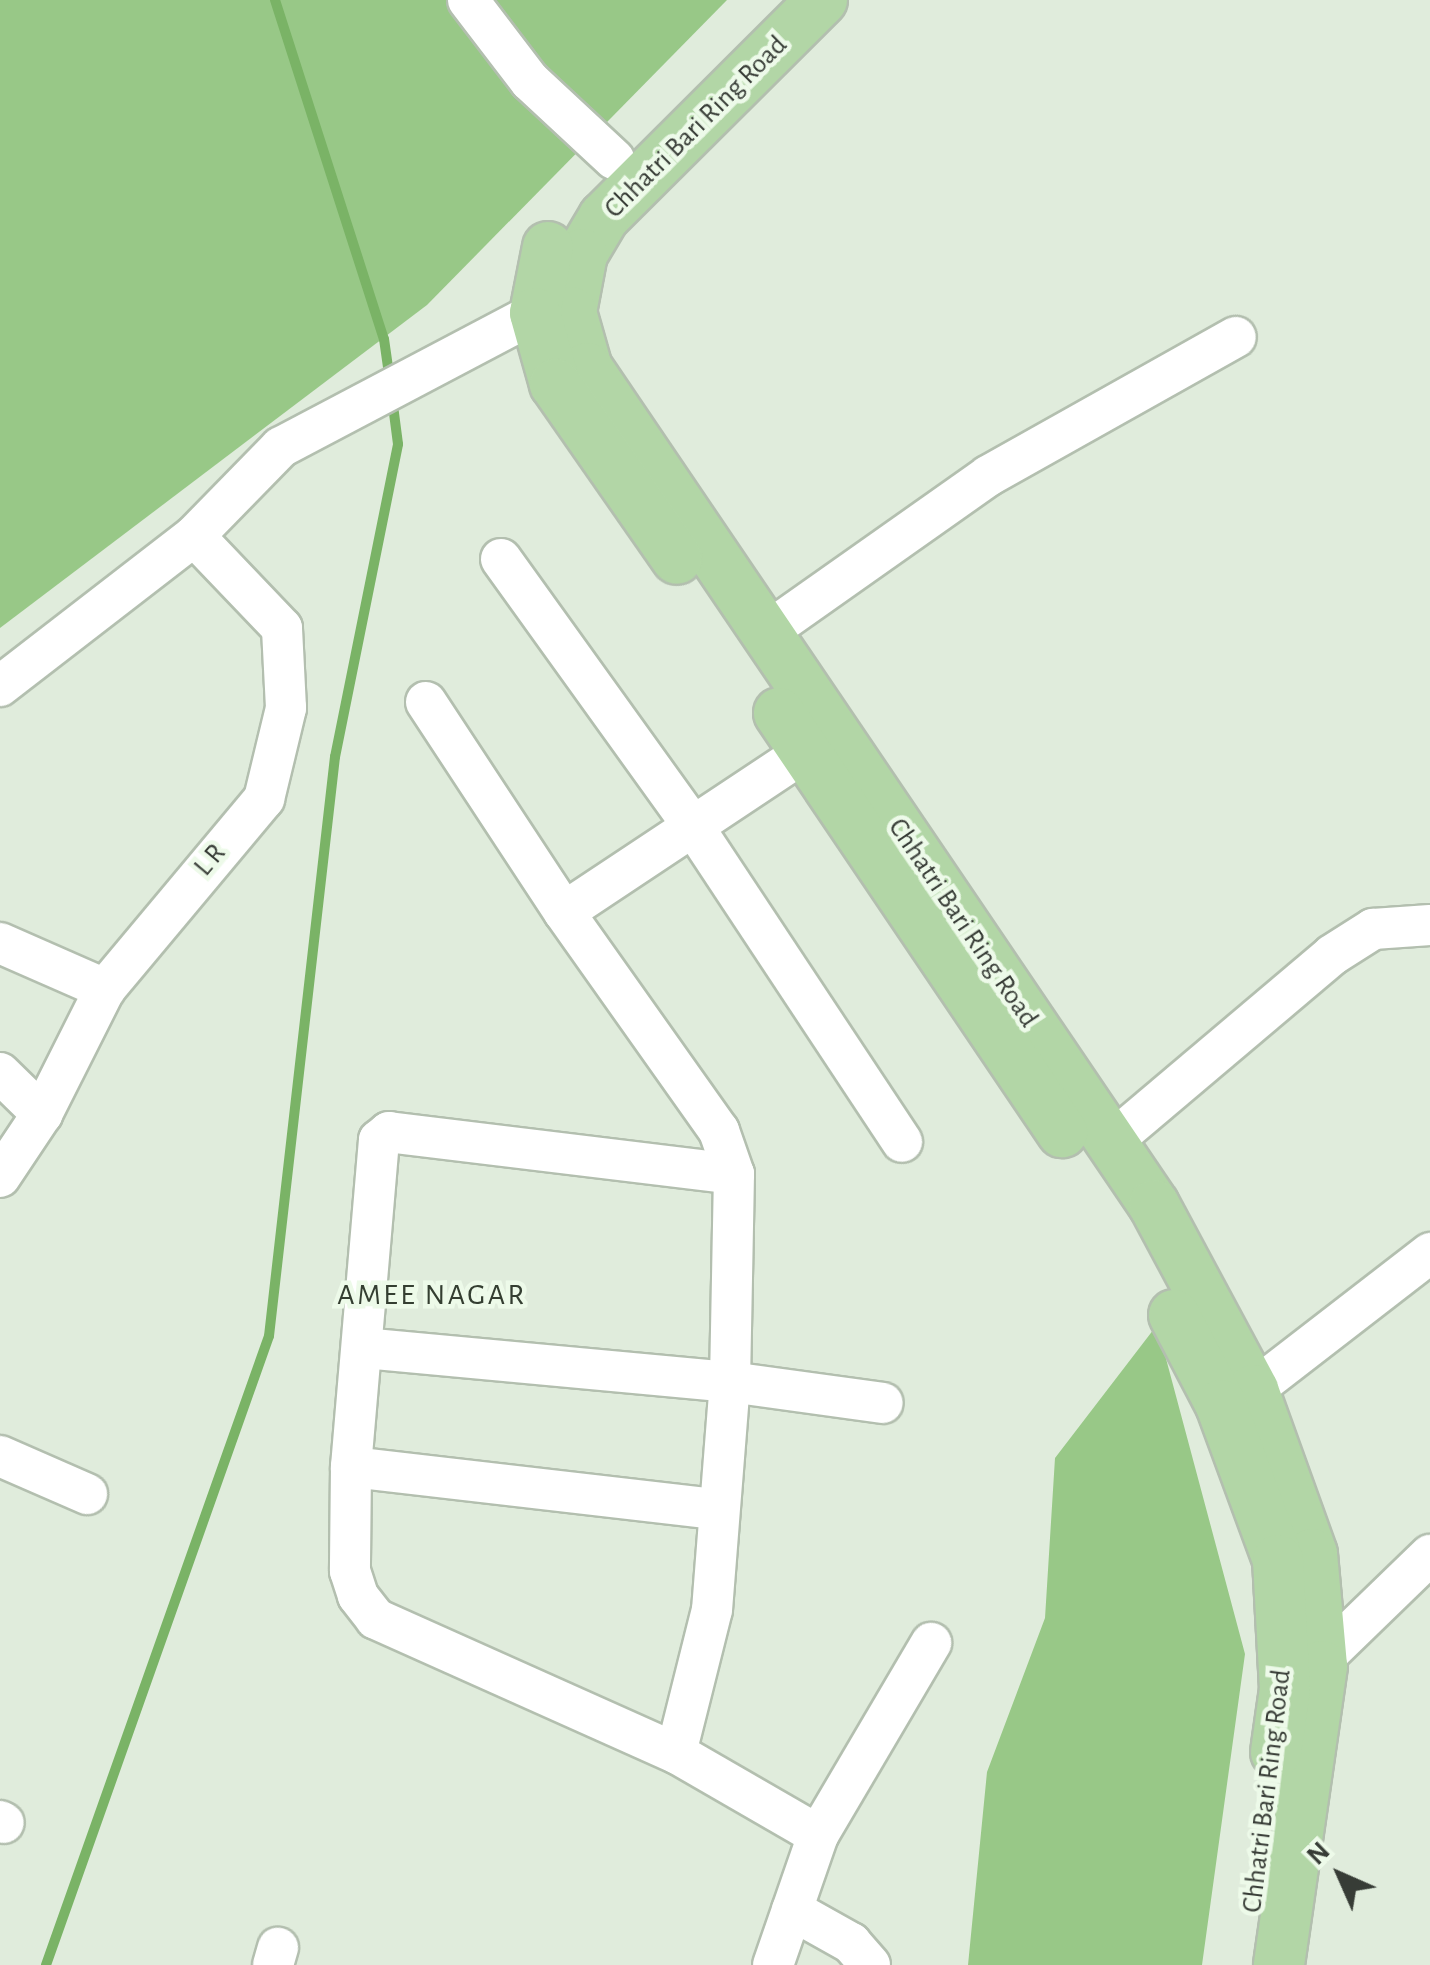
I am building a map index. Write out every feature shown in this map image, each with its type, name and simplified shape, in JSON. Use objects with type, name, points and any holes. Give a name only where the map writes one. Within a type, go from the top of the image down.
[{"type":"main road","name":"Chhatri Bari Ring Road","points":[[773,0],[576,196],[550,242],[535,314],[555,384],[1124,1223],[1221,1405],[1278,1560],[1304,1678],[1244,1965]]},
{"type":"main road","name":"Chhatri Bari Ring Road","points":[[822,0],[604,217],[582,254],[570,312],[586,368],[1154,1205],[1253,1390],[1312,1554],[1279,1965]]},
{"type":"street","points":[[468,0],[530,81],[614,159]]},
{"type":"street","points":[[0,686],[194,536],[281,446],[535,314]]},
{"type":"street","points":[[767,632],[988,476],[1236,337]]},
{"type":"street","name":"L R","points":[[0,1176],[42,1114],[105,989],[264,799],[286,708],[282,628],[194,536]]},
{"type":"street","points":[[501,560],[695,829],[902,1142]]},
{"type":"street","points":[[426,702],[564,912],[719,1131],[734,1174],[730,1382],[716,1509],[712,1610],[676,1752]]},
{"type":"street","points":[[564,912],[695,829],[805,752]]},
{"type":"street","points":[[1112,1142],[1332,955],[1374,929],[1428,920]]},
{"type":"street","points":[[0,943],[105,989]]},
{"type":"street","points":[[0,1073],[42,1114]]},
{"type":"street","points":[[734,1174],[389,1132],[374,1149],[364,1348],[351,1468],[350,1571],[358,1596],[376,1620],[676,1752],[818,1836]]},
{"type":"street","points":[[1253,1390],[1430,1253]]},
{"type":"street","points":[[364,1348],[730,1382],[883,1404]]},
{"type":"street","points":[[0,1456],[87,1494]]},
{"type":"street","points":[[351,1468],[716,1509]]},
{"type":"street","points":[[1304,1678],[1430,1555]]},
{"type":"street","points":[[773,1965],[818,1836],[931,1642]]},
{"type":"street","points":[[792,1910],[851,1944],[870,1965]]},
{"type":"green space","points":[[0,0],[727,0],[427,305],[0,628]]},
{"type":"green space","points":[[1157,1325],[1245,1654],[1202,1965],[968,1965],[987,1772],[1045,1618],[1055,1458]]},
{"type":"waterway","points":[[275,0],[384,339],[390,381]]},
{"type":"waterway","points":[[46,1965],[269,1336],[335,757],[398,444],[392,398]]},
{"type":"district","name":"AMEE NAGAR","points":[[432,1295]]}]
